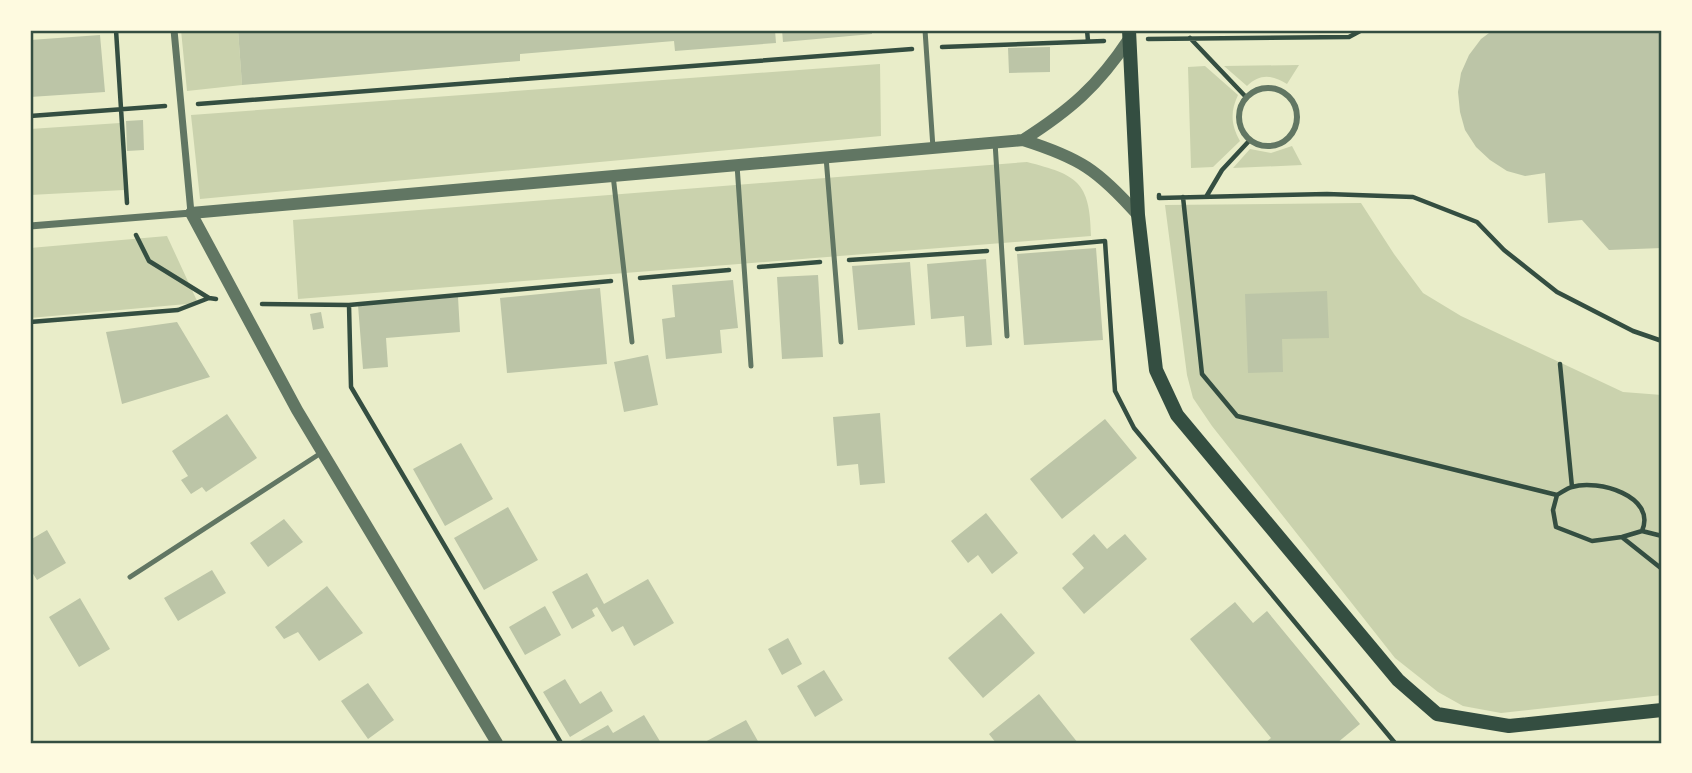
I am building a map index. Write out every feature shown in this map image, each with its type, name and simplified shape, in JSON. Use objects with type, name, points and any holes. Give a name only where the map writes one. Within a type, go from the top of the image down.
[{"type":"main road","points":[[1129,35],[1138,215],[1156,370],[1177,415],[1398,680],[1437,714],[1509,726],[1662,710]]},
{"type":"street","points":[[173,30],[191,213],[297,411],[498,743]]},
{"type":"street","points":[[1023,140],[1086,95],[1110,67],[1129,35]]},
{"type":"street","points":[[1263,87],[1282,91],[1295,105],[1297,125],[1286,141],[1268,147],[1249,141],[1237,119],[1245,96],[1263,87]]},
{"type":"street","points":[[30,226],[1023,140],[1059,151],[1089,166],[1114,188],[1138,215]]},
{"type":"lane","points":[[925,30],[933,148]]},
{"type":"lane","points":[[995,142],[1007,335]]},
{"type":"lane","points":[[826,157],[841,342]]},
{"type":"lane","points":[[737,165],[751,366]]},
{"type":"lane","points":[[613,176],[632,342]]},
{"type":"lane","points":[[130,577],[322,452]]},
{"type":"path","points":[[1087,30],[1088,41]]},
{"type":"path","points":[[1349,37],[1352,30]]},
{"type":"path","points":[[30,116],[863,51],[1088,41],[1129,35],[1153,39],[1349,37],[1362,30]]},
{"type":"path","points":[[1191,38],[1245,96]]},
{"type":"path","points":[[1153,39],[1154,52]]},
{"type":"path","points":[[1206,197],[1222,170],[1249,141]]},
{"type":"path","points":[[1158,185],[1159,198],[1327,194],[1413,197],[1477,222],[1504,250],[1557,292],[1633,331],[1662,341]]},
{"type":"path","points":[[1182,197],[1202,374],[1237,416],[1557,495],[1572,487],[1609,486],[1643,509],[1645,523],[1642,531]]},
{"type":"path","points":[[561,743],[351,387],[349,305],[744,268],[1002,251],[1105,241],[1115,391],[1134,428],[1395,743]]},
{"type":"path","points":[[30,322],[177,310],[209,298]]},
{"type":"path","points":[[1560,364],[1572,487]]},
{"type":"path","points":[[1557,495],[1553,510],[1556,527],[1592,541],[1642,531],[1662,536]]},
{"type":"path","points":[[1622,537],[1662,569]]},
{"type":"green space","points":[[181,30],[238,30],[242,85],[187,91]]},
{"type":"green space","points":[[880,64],[881,136],[200,199],[191,115]]},
{"type":"green space","points":[[1299,65],[1287,84],[1277,79],[1262,77],[1247,86],[1224,66]]},
{"type":"green space","points":[[1205,66],[1238,95],[1233,118],[1240,141],[1213,167],[1191,168],[1188,67]]},
{"type":"green space","points":[[120,123],[124,190],[30,195],[30,129]]},
{"type":"green space","points":[[1292,146],[1302,165],[1233,168],[1250,149],[1271,153]]},
{"type":"green space","points":[[1027,162],[1058,171],[1077,183],[1088,203],[1091,236],[298,299],[293,220]]},
{"type":"green space","points":[[1361,203],[1423,293],[1461,316],[1623,392],[1662,395],[1662,695],[1501,713],[1463,706],[1438,692],[1395,658],[1212,426],[1193,398],[1187,375],[1165,205]]},
{"type":"green space","points":[[167,236],[198,303],[30,318],[30,248]]},
{"type":"building","points":[[238,30],[517,30],[518,33],[564,30],[775,30],[776,43],[675,51],[674,41],[520,54],[520,61],[242,85]]},
{"type":"building","points":[[782,30],[872,30],[872,34],[783,42]]},
{"type":"building","points":[[1493,30],[1662,30],[1662,248],[1609,250],[1582,220],[1548,223],[1545,173],[1525,176],[1507,171],[1476,147],[1465,130],[1458,92],[1461,73],[1469,55],[1481,39]]},
{"type":"building","points":[[100,35],[105,92],[30,97],[30,40]]},
{"type":"building","points":[[1050,47],[1050,72],[1009,73],[1008,48]]},
{"type":"building","points":[[143,120],[144,150],[127,151],[126,121]]},
{"type":"building","points":[[1096,248],[1103,340],[1024,345],[1017,254]]},
{"type":"building","points":[[986,259],[992,345],[966,347],[964,316],[931,319],[927,264]]},
{"type":"building","points":[[910,262],[915,325],[858,330],[852,266]]},
{"type":"building","points":[[818,275],[823,357],[782,359],[777,277]]},
{"type":"building","points":[[733,280],[738,328],[720,330],[722,353],[666,359],[662,319],[675,317],[672,285]]},
{"type":"building","points":[[600,288],[607,364],[507,373],[500,298]]},
{"type":"building","points":[[1327,291],[1329,338],[1282,339],[1283,372],[1248,373],[1245,294]]},
{"type":"building","points":[[458,297],[460,332],[386,338],[388,367],[363,369],[358,305]]},
{"type":"building","points":[[321,312],[324,328],[313,330],[310,314]]},
{"type":"building","points":[[177,322],[210,377],[122,404],[106,332]]},
{"type":"building","points":[[648,355],[658,405],[624,412],[614,362]]},
{"type":"building","points":[[880,413],[885,483],[860,485],[858,464],[837,466],[833,417]]},
{"type":"building","points":[[227,414],[257,458],[206,492],[202,487],[191,494],[181,480],[188,476],[172,451]]},
{"type":"building","points":[[1105,419],[1137,458],[1062,519],[1030,479]]},
{"type":"building","points":[[461,443],[493,499],[445,526],[413,469]]},
{"type":"building","points":[[508,507],[538,560],[484,590],[454,538]]},
{"type":"building","points":[[986,513],[1018,553],[992,574],[978,555],[968,563],[951,541]]},
{"type":"building","points":[[284,519],[303,542],[268,567],[250,543]]},
{"type":"building","points":[[47,530],[66,563],[37,580],[30,569],[30,540]]},
{"type":"building","points":[[1094,534],[1107,549],[1125,534],[1147,559],[1084,614],[1062,588],[1084,568],[1072,554]]},
{"type":"building","points":[[212,570],[226,593],[178,621],[164,598]]},
{"type":"building","points":[[587,573],[604,604],[648,579],[674,623],[634,646],[623,626],[612,632],[597,607],[592,610],[595,616],[572,629],[552,592]]},
{"type":"building","points":[[327,586],[363,633],[319,661],[298,632],[284,639],[275,627]]},
{"type":"building","points":[[80,598],[110,649],[79,667],[49,617]]},
{"type":"building","points":[[1235,602],[1253,623],[1267,611],[1360,724],[1337,743],[1265,743],[1271,738],[1190,639]]},
{"type":"building","points":[[545,606],[561,635],[525,655],[509,627]]},
{"type":"building","points":[[1001,613],[1035,653],[983,698],[948,658]]},
{"type":"building","points":[[788,638],[802,664],[782,675],[768,649]]},
{"type":"building","points":[[824,670],[843,700],[815,717],[797,686]]},
{"type":"building","points":[[565,679],[580,704],[601,691],[613,711],[570,737],[543,692]]},
{"type":"building","points":[[368,683],[394,720],[368,739],[341,701]]},
{"type":"building","points":[[1039,694],[1078,743],[996,743],[989,734]]},
{"type":"building","points":[[644,715],[661,743],[576,743],[608,725],[613,733]]},
{"type":"building","points":[[746,720],[759,743],[703,743]]}]
